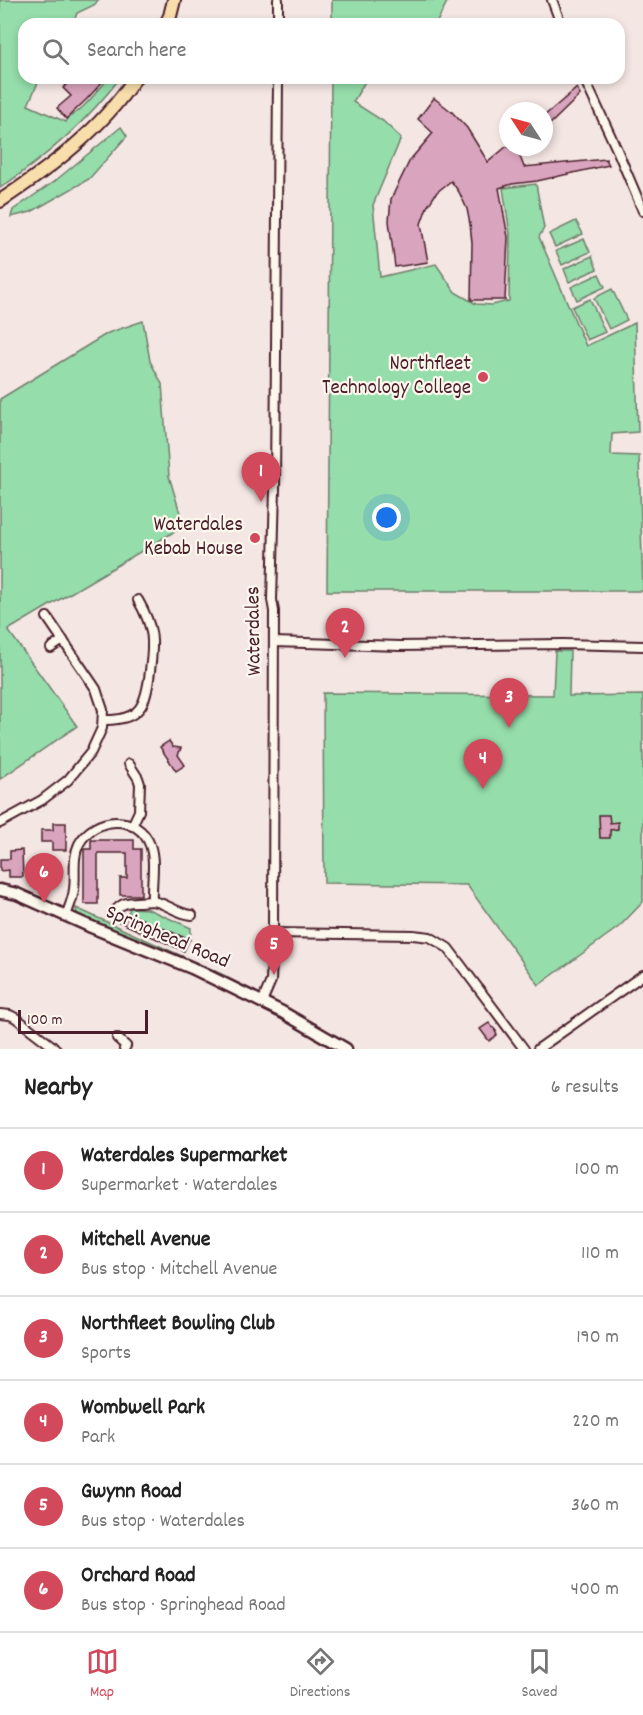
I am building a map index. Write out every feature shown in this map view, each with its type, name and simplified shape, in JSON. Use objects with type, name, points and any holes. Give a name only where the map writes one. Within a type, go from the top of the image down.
[{"type":"main road","points":[[168,18],[174,0]]},
{"type":"main road","points":[[0,201],[77,144],[115,104],[130,84]]},
{"type":"main road","name":"Springhead Road","points":[[0,884],[5,891],[227,984],[346,1049]]},
{"type":"street","points":[[278,0],[278,18]]},
{"type":"street","points":[[552,0],[559,18]]},
{"type":"street","name":"Waterdales","points":[[262,1002],[271,981],[273,933],[274,642],[272,582],[275,488],[278,84]]},
{"type":"street","points":[[588,84],[643,211]]},
{"type":"street","points":[[103,720],[120,720],[129,716],[141,706],[147,696],[153,642],[148,620],[138,600]]},
{"type":"street","points":[[0,823],[42,800],[68,780],[94,748],[101,733],[103,720],[101,702],[96,689],[47,616]]},
{"type":"street","points":[[51,648],[63,640]]},
{"type":"street","points":[[274,642],[400,646],[562,644],[643,646]]},
{"type":"street","points":[[129,764],[140,786],[139,811],[132,826]]},
{"type":"street","points":[[66,916],[74,891],[75,854],[83,837],[93,828],[105,823],[122,822],[132,826],[146,839],[151,848],[152,901]]},
{"type":"street","points":[[116,910],[128,903],[152,901],[182,914],[192,915]]},
{"type":"street","points":[[273,933],[419,935],[436,939],[452,952],[524,1049]]},
{"type":"street","points":[[538,1049],[643,975]]},
{"type":"street","points":[[0,1014],[16,1018],[56,1049]]},
{"type":"street","points":[[117,1038],[126,1046],[124,1049]]},
{"type":"green space","points":[[0,0],[99,0],[77,13],[75,18],[18,18],[18,84],[37,84],[28,105],[66,122],[67,118],[84,106],[104,84],[115,84],[94,109],[64,138],[0,188]]},
{"type":"green space","points":[[332,0],[448,0],[439,18],[332,18]]},
{"type":"green space","name":"Northfleet Technology College","points":[[331,84],[364,84],[353,102],[383,121],[401,138],[373,205],[380,277],[436,264],[455,292],[476,304],[492,305],[509,301],[510,234],[503,188],[536,184],[544,228],[539,237],[586,346],[635,323],[638,432],[612,434],[611,455],[639,456],[643,591],[327,591]]},
{"type":"green space","points":[[121,127],[127,136],[89,179],[31,212],[11,217],[13,210],[55,181]]},
{"type":"green space","points":[[576,221],[583,234],[555,247],[549,234]]},
{"type":"green space","points":[[584,239],[590,252],[562,265],[556,251]]},
{"type":"green space","points":[[592,256],[597,269],[569,282],[564,269]]},
{"type":"green space","points":[[599,274],[605,287],[577,300],[571,287]]},
{"type":"green space","points":[[612,289],[627,320],[609,329],[594,298]]},
{"type":"green space","points":[[590,299],[605,332],[587,340],[572,307]]},
{"type":"green space","points":[[143,321],[150,361],[162,384],[169,476],[184,526],[8,630],[77,726],[0,779],[0,399],[108,333]]},
{"type":"green space","points":[[555,651],[570,651],[569,696],[643,695],[643,902],[620,926],[539,985],[467,885],[324,883],[323,693],[553,695]]},
{"type":"green space","points":[[76,908],[226,976],[226,978],[80,917]]},
{"type":"green space","points":[[130,908],[148,909],[191,928],[190,940],[128,913]]},
{"type":"building","points":[[67,84],[101,84],[66,119],[57,108],[71,96],[63,88]]},
{"type":"building","points":[[577,88],[580,95],[553,121],[553,108]]},
{"type":"building","points":[[434,98],[467,128],[488,162],[499,153],[499,156],[520,156],[524,167],[606,159],[609,165],[499,188],[508,237],[505,300],[471,300],[470,224],[467,209],[451,181],[437,192],[427,207],[421,224],[428,262],[395,267],[389,221],[391,199],[410,160],[433,133],[418,119]]},
{"type":"building","points":[[169,741],[173,747],[181,748],[178,755],[185,765],[176,771],[160,747]]},
{"type":"building","points":[[599,815],[609,815],[610,823],[618,822],[618,829],[610,830],[610,838],[600,838]]},
{"type":"building","points":[[53,823],[66,823],[66,850],[52,850],[52,842],[41,842],[41,830],[53,830]]},
{"type":"building","points":[[91,840],[134,840],[134,849],[141,849],[141,895],[120,895],[120,878],[127,878],[127,853],[98,853],[98,904],[84,904],[84,849],[91,849]]},
{"type":"building","points":[[22,850],[23,877],[9,877],[9,870],[0,871],[0,859],[10,859],[10,851]]},
{"type":"building","points":[[110,909],[114,916],[121,913],[127,916],[128,913],[189,940],[184,951],[106,916]]},
{"type":"building","points":[[489,1023],[497,1035],[489,1041],[480,1029]]},
{"type":"place","name":"Northfleet Technology College","points":[[483,377]]},
{"type":"place","name":"Waterdales Supermarket","points":[[261,502]]},
{"type":"place","name":"Waterdales Kebab House","points":[[255,538]]},
{"type":"place","name":"Mitchell Avenue","points":[[345,658]]},
{"type":"place","name":"Northfleet Bowling Club","points":[[509,728]]},
{"type":"place","name":"Wombwell Park","points":[[483,789]]},
{"type":"place","name":"Orchard Road","points":[[44,903]]},
{"type":"place","name":"Gwynn Road","points":[[274,975]]}]
